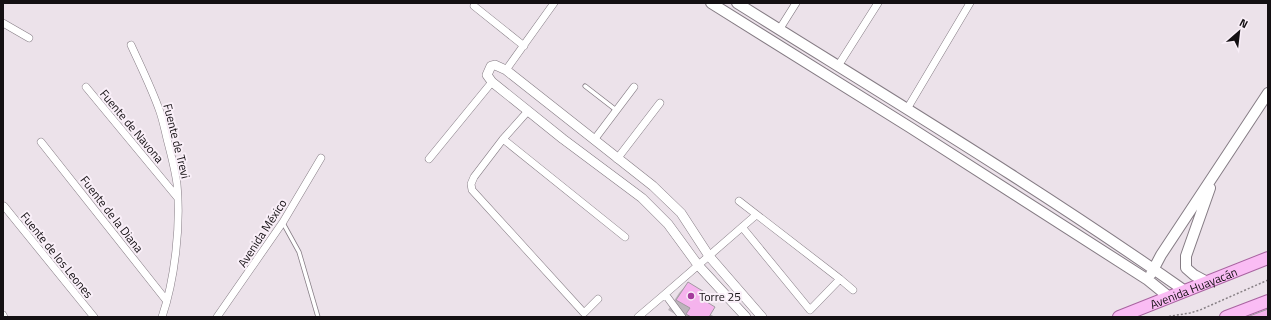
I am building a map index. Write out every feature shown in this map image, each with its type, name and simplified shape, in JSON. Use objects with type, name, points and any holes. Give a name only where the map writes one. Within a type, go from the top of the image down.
[{"type":"main road","points":[[711,3],[1148,280],[1169,297]]},
{"type":"main road","points":[[737,3],[975,152],[1154,269],[1185,292]]},
{"type":"main road","points":[[858,95],[865,83]]},
{"type":"main road","points":[[1148,280],[1161,255],[1268,93]]},
{"type":"main road","points":[[1207,282],[1194,275],[1186,268],[1186,256],[1214,174]]},
{"type":"main road","name":"Avenida Huayacán","points":[[1120,317],[1268,258]]},
{"type":"main road","points":[[1226,317],[1268,301]]},
{"type":"street","points":[[506,70],[554,3]]},
{"type":"street","points":[[779,30],[796,3]]},
{"type":"street","points":[[838,66],[878,3]]},
{"type":"street","points":[[907,109],[970,3]]},
{"type":"street","points":[[474,6],[524,46]]},
{"type":"street","points":[[3,24],[29,38]]},
{"type":"street","name":"Fuente de Trevi","points":[[131,45],[161,114],[177,184],[178,220],[175,251],[171,280],[162,317]]},
{"type":"street","points":[[746,317],[698,265],[668,224],[642,198],[606,172],[492,82],[487,75],[491,66],[500,66],[506,70],[653,186],[680,213],[709,256],[762,317]]},
{"type":"street","points":[[429,159],[492,82]]},
{"type":"street","name":"Fuente de Navona","points":[[86,87],[177,197]]},
{"type":"street","points":[[594,140],[634,87]]},
{"type":"street","points":[[606,172],[660,103]]},
{"type":"street","points":[[528,111],[503,139],[474,177],[471,184],[472,190],[584,313],[598,299]]},
{"type":"street","points":[[503,139],[625,237]]},
{"type":"street","name":"Fuente de la Diana","points":[[41,142],[166,300]]},
{"type":"street","points":[[594,162],[604,148]]},
{"type":"street","name":"Avenida México","points":[[217,317],[283,222],[321,158]]},
{"type":"street","points":[[739,201],[853,290]]},
{"type":"street","name":"Fuente de los Leones","points":[[4,206],[94,317]]},
{"type":"street","points":[[638,317],[756,214]]},
{"type":"street","points":[[742,227],[810,310],[840,279]]},
{"type":"street","points":[[665,294],[682,317]]},
{"type":"lane","points":[[585,86],[616,110]]},
{"type":"lane","points":[[283,222],[299,252],[318,317]]},
{"type":"path","points":[[1165,317],[1200,310],[1268,280]]},
{"type":"building","name":"Torre 25","points":[[688,282],[706,293],[702,299],[715,307],[709,317],[691,317],[686,314],[690,308],[676,300]]},
{"type":"building","points":[[1268,309],[1268,317],[1247,317]]},
{"type":"place","name":"Torre 25","points":[[691,296]]}]
